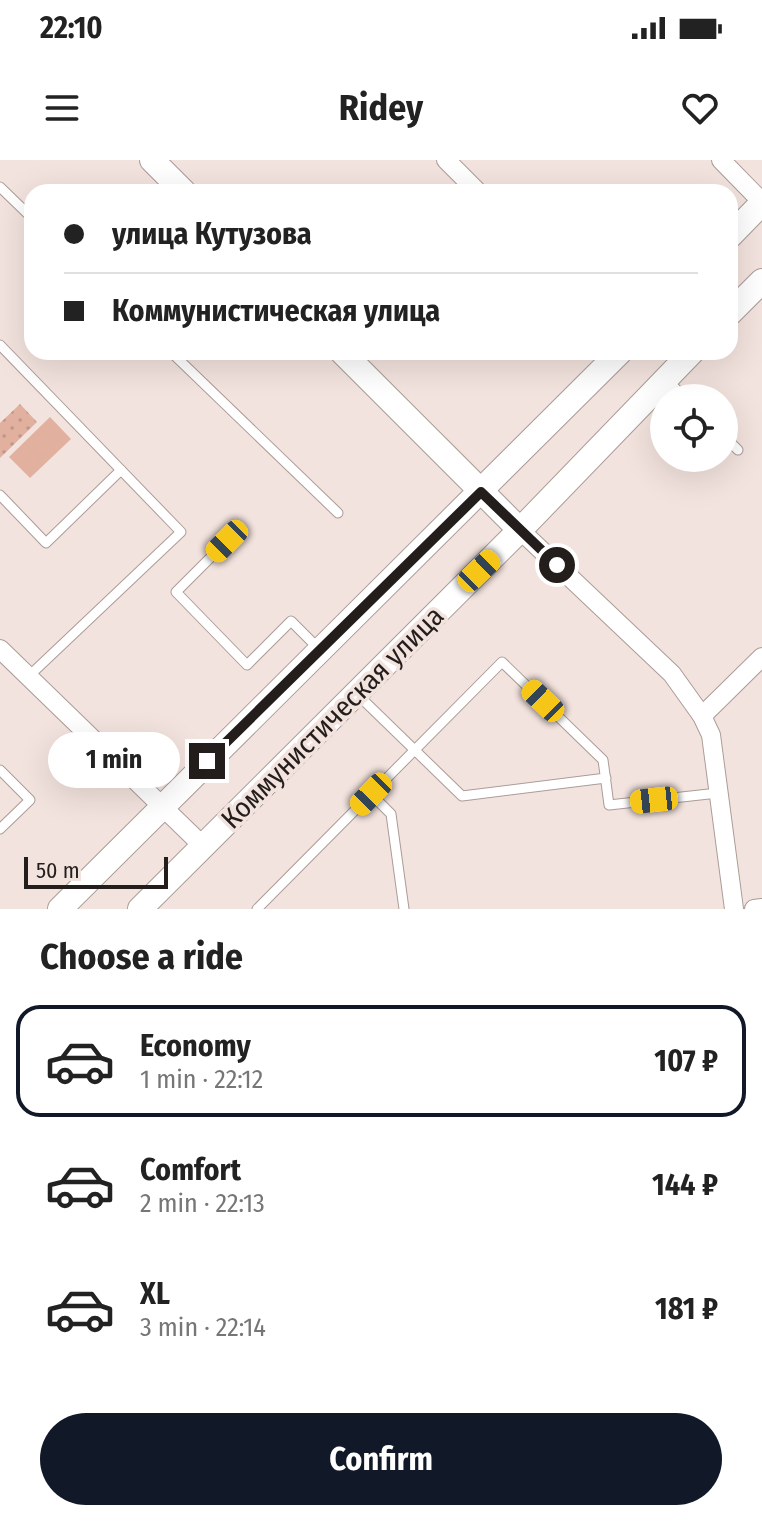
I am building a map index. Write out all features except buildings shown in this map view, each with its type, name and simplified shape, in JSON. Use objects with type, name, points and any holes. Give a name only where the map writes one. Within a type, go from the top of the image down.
[{"type":"main road","points":[[152,160],[175,184]]},
{"type":"main road","points":[[738,228],[762,202]]},
{"type":"main road","points":[[738,305],[762,281]]},
{"type":"main road","points":[[350,360],[520,530]]},
{"type":"main road","name":"Коммунистическая улица","points":[[60,909],[612,360]]},
{"type":"main road","name":"Коммунистическая улица","points":[[140,909],[520,530],[684,360]]},
{"type":"street","points":[[446,160],[470,184]]},
{"type":"street","points":[[721,160],[762,202]]},
{"type":"street","points":[[520,530],[672,674],[702,716],[711,735],[734,909]]},
{"type":"street","points":[[0,649],[203,846]]},
{"type":"street","points":[[702,716],[762,657]]},
{"type":"street","points":[[754,909],[762,908]]},
{"type":"lane","points":[[0,187],[24,210]]},
{"type":"lane","points":[[0,345],[181,532],[29,676]]},
{"type":"lane","points":[[179,360],[338,513]]},
{"type":"lane","points":[[665,379],[670,384]]},
{"type":"lane","points":[[0,495],[46,543],[121,470]]},
{"type":"lane","points":[[227,541],[176,592],[247,665],[291,621],[320,651]]},
{"type":"lane","points":[[257,909],[502,662],[603,760],[609,805],[719,793]]},
{"type":"lane","points":[[356,693],[462,796],[606,778]]},
{"type":"lane","points":[[0,770],[30,800],[0,829]]},
{"type":"lane","points":[[371,794],[391,814],[404,909]]},
{"type":"shaded area","points":[[20,404],[37,422],[0,458],[0,423]]},
{"type":"shaded area","points":[[50,417],[71,439],[30,478],[9,457]]},
{"type":"route","points":[[207,761],[481,492],[557,565]]}]
